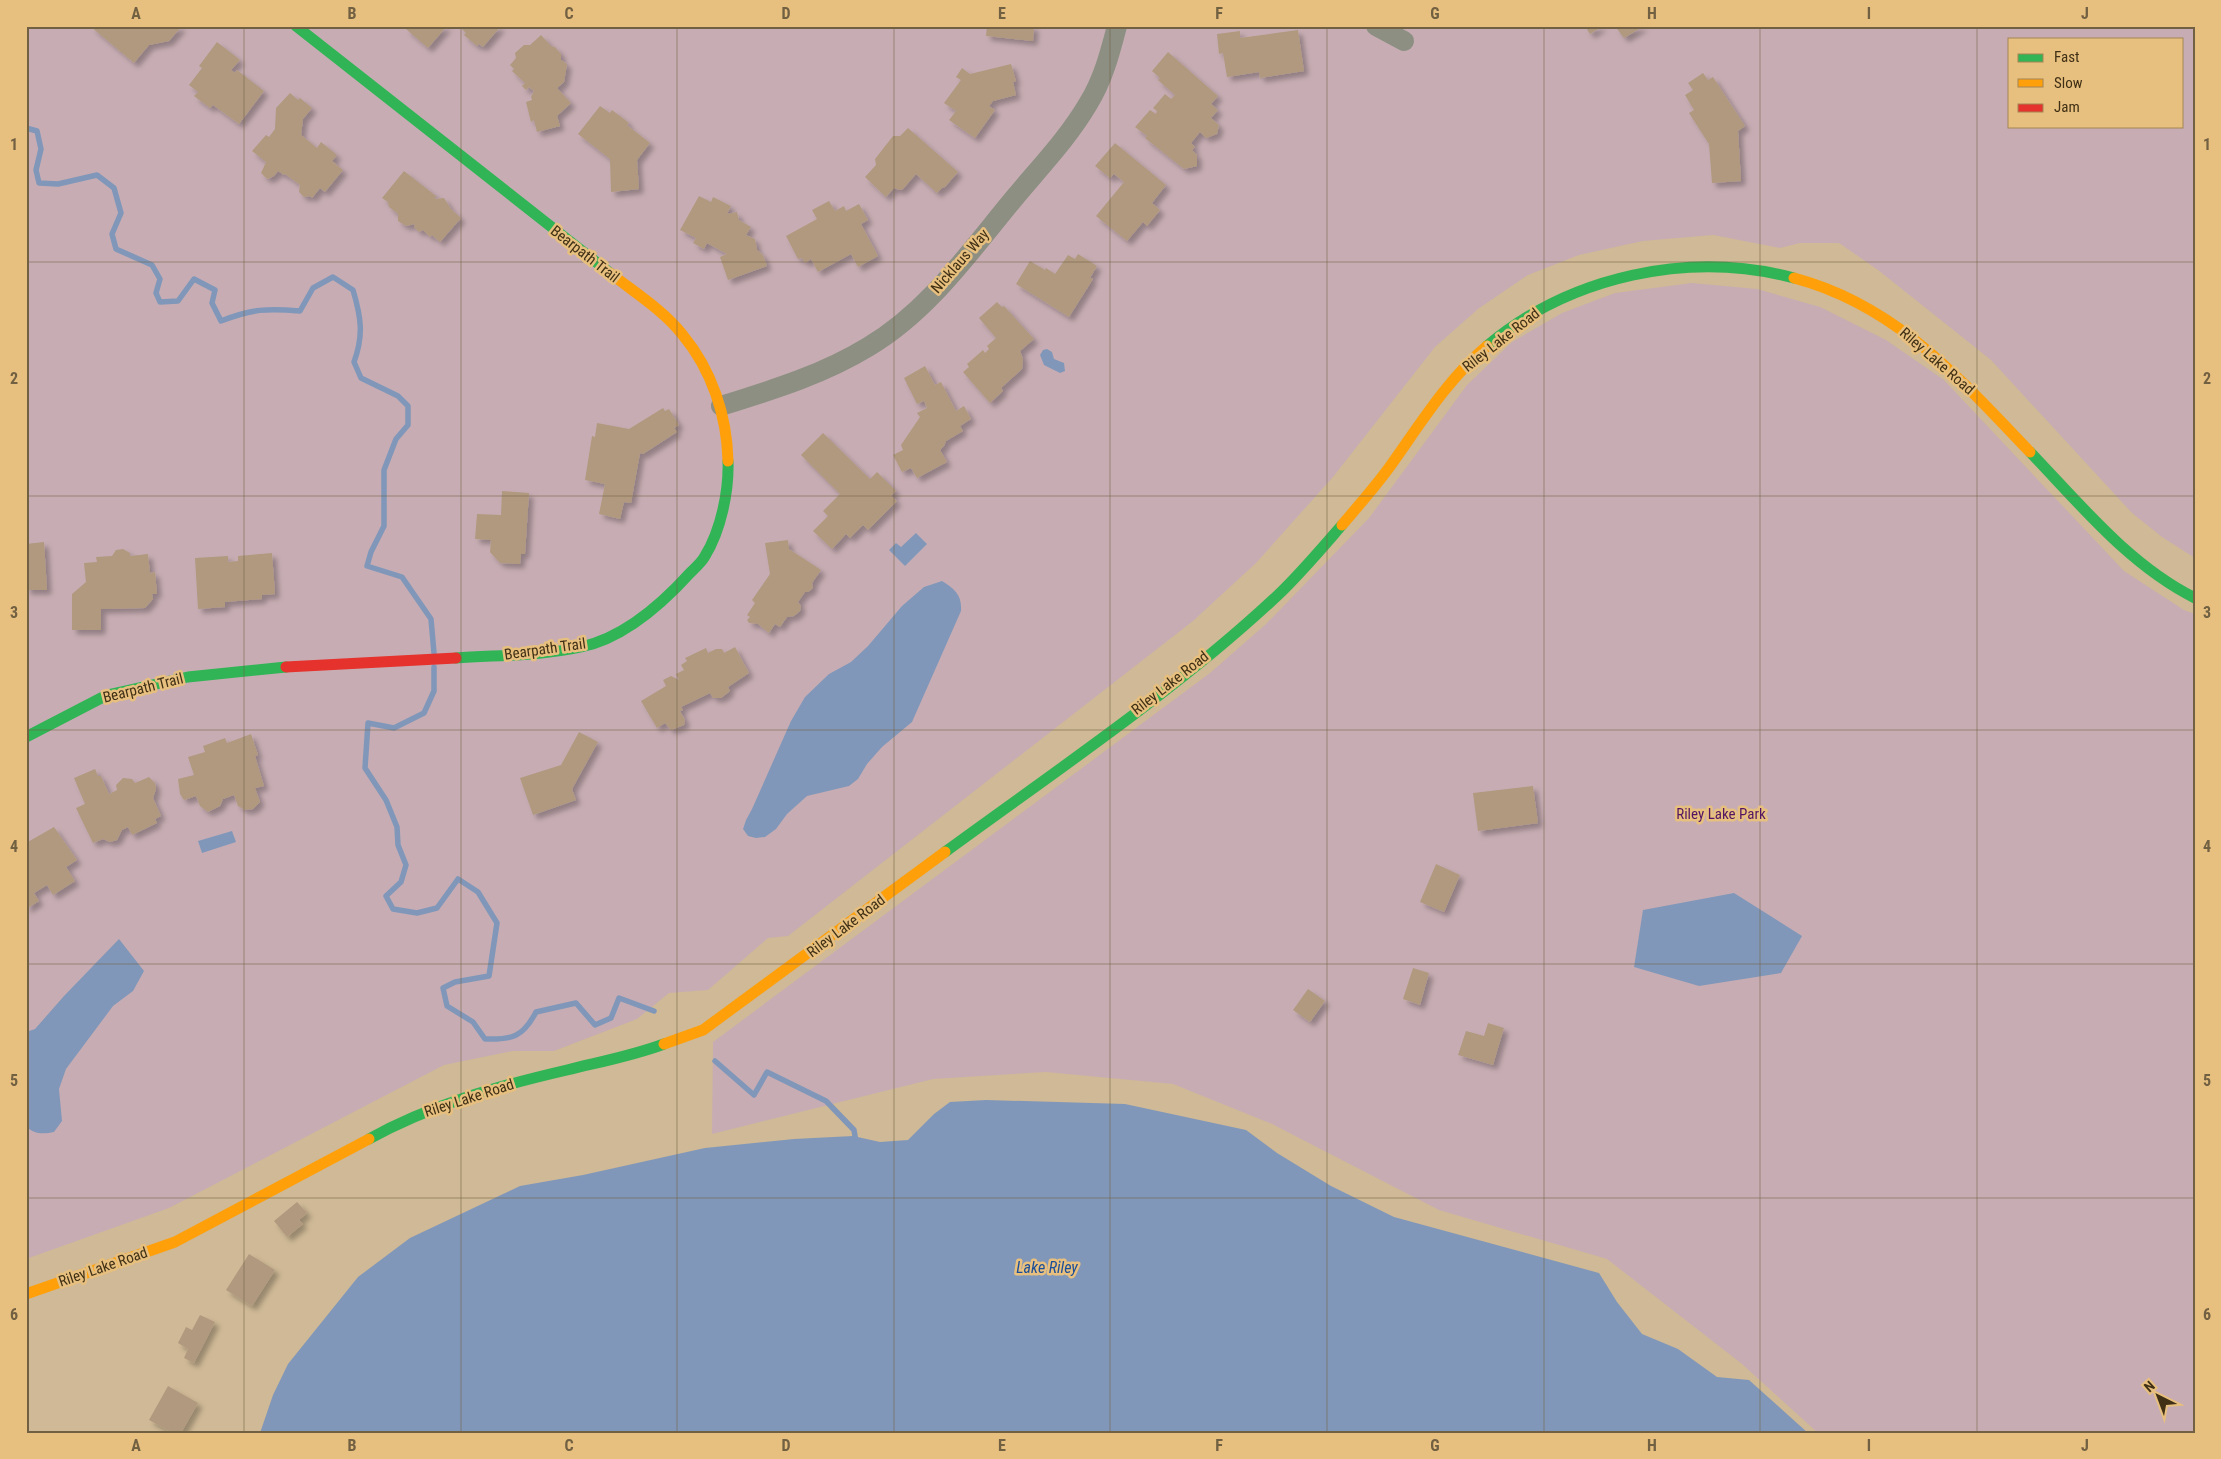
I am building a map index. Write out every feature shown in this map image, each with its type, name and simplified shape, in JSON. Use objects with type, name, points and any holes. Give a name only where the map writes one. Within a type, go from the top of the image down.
[{"type":"street","name":"Bearpath Trail","points":[[26,737],[69,712],[107,695],[188,677],[306,665],[407,662],[544,652],[582,647],[616,634],[648,613],[677,587],[705,557],[720,520],[729,482],[728,442],[721,406],[704,367],[687,340],[653,307],[296,26]]},
{"type":"street","name":"Nicklaus Way","points":[[721,406],[781,388],[827,370],[869,347],[908,318],[944,283],[1065,138],[1094,92],[1106,66],[1117,26]]},
{"type":"street","points":[[1376,26],[1404,41]]},
{"type":"street","name":"Riley Lake Road","points":[[26,1294],[175,1242],[314,1170],[394,1125],[433,1108],[516,1082],[651,1049],[703,1030],[1135,712],[1220,644],[1280,593],[1350,516],[1398,456],[1432,406],[1461,369],[1503,334],[1547,304],[1598,283],[1651,271],[1706,267],[1761,272],[1815,284],[1866,306],[1912,336],[1954,372],[2110,534],[2141,562],[2177,590],[2195,598]]},
{"type":"green space","points":[[26,26],[2195,26],[2195,558],[2162,537],[2132,513],[1991,360],[1878,270],[1839,243],[1800,243],[1780,248],[1713,235],[1643,241],[1579,255],[1528,275],[1478,309],[1435,347],[1333,477],[1256,563],[1193,621],[788,936],[768,938],[708,990],[669,993],[637,1019],[554,1051],[513,1051],[444,1065],[169,1208],[26,1259]]},
{"type":"green space","name":"Riley Lake Park","points":[[1692,283],[1757,289],[1820,307],[1886,340],[1944,380],[2124,571],[2184,610],[2195,614],[2195,1433],[1818,1433],[1742,1364],[1607,1259],[1439,1210],[1272,1124],[1173,1084],[1046,1072],[933,1079],[712,1134],[713,1042],[1210,673],[1266,624],[1369,518],[1467,385],[1512,342],[1562,313],[1615,293]]},
{"type":"water","points":[[1047,349],[1052,352],[1054,359],[1064,363],[1065,371],[1060,373],[1044,365],[1040,355],[1043,350]]},
{"type":"water","points":[[916,533],[927,544],[905,566],[889,550],[896,543],[901,547]]},
{"type":"water","points":[[942,581],[957,593],[961,611],[912,722],[882,747],[867,764],[858,779],[849,786],[807,796],[787,814],[776,829],[765,837],[756,838],[748,836],[743,829],[746,820],[791,721],[805,697],[829,674],[851,662],[868,646],[902,606],[924,587]]},
{"type":"water","points":[[232,831],[236,842],[202,853],[198,841]]},
{"type":"water","points":[[1734,893],[1802,936],[1781,973],[1699,986],[1634,967],[1643,910]]},
{"type":"water","points":[[119,939],[144,971],[133,991],[113,1006],[66,1069],[59,1089],[62,1121],[54,1132],[32,1131],[26,1126],[26,1032],[35,1029]]},
{"type":"water","name":"Lake Riley","points":[[986,1100],[1125,1104],[1246,1130],[1277,1153],[1331,1186],[1394,1217],[1599,1273],[1617,1302],[1642,1334],[1678,1349],[1717,1377],[1749,1380],[1808,1433],[260,1433],[273,1395],[288,1364],[358,1277],[410,1238],[520,1186],[583,1175],[705,1148],[794,1139],[853,1136],[880,1142],[908,1140],[934,1114],[950,1102]]},
{"type":"building","points":[[90,26],[182,26],[169,41],[149,45],[134,63]]},
{"type":"building","points":[[408,26],[447,26],[428,48],[406,29]]},
{"type":"building","points":[[459,26],[501,26],[483,47],[479,44],[477,46],[464,35],[466,33]]},
{"type":"building","points":[[987,26],[1034,26],[1033,41],[986,36]]},
{"type":"building","points":[[1585,26],[1603,26],[1590,34]]},
{"type":"building","points":[[1615,26],[1644,26],[1624,38]]},
{"type":"building","points":[[1298,30],[1304,71],[1260,78],[1259,72],[1227,77],[1223,53],[1219,54],[1217,34],[1240,31],[1240,38]]},
{"type":"building","points":[[541,35],[551,46],[555,47],[561,54],[561,60],[567,64],[564,82],[557,88],[571,103],[557,116],[560,126],[537,132],[534,120],[531,122],[526,102],[532,100],[531,97],[534,91],[529,87],[526,90],[522,86],[525,83],[512,71],[514,69],[510,65],[516,58],[515,53],[524,45],[530,45]]},
{"type":"building","points":[[217,42],[240,60],[231,70],[235,73],[237,70],[264,91],[239,124],[213,105],[210,108],[194,96],[198,92],[189,85],[202,68],[199,66]]},
{"type":"building","points":[[1168,52],[1218,96],[1211,104],[1218,110],[1211,118],[1219,125],[1217,134],[1206,138],[1200,132],[1191,143],[1195,147],[1192,150],[1197,155],[1197,166],[1184,169],[1145,138],[1147,136],[1135,127],[1150,110],[1156,114],[1157,111],[1153,108],[1165,94],[1171,99],[1175,95],[1158,80],[1160,78],[1152,71]]},
{"type":"building","points":[[1011,64],[1016,81],[1013,82],[1016,95],[993,101],[989,106],[995,110],[975,138],[949,120],[956,111],[944,103],[961,80],[956,77],[962,68],[970,74]]},
{"type":"building","points":[[1703,73],[1708,80],[1713,77],[1745,126],[1738,131],[1741,181],[1712,183],[1709,144],[1689,113],[1694,110],[1685,95],[1693,90],[1688,83]]},
{"type":"building","points":[[290,93],[298,100],[300,98],[312,108],[303,119],[301,135],[317,148],[321,142],[337,155],[332,161],[343,170],[325,192],[320,188],[312,198],[310,196],[304,197],[299,192],[300,185],[285,174],[278,171],[268,179],[265,177],[261,173],[266,162],[252,151],[266,135],[269,137],[275,129],[276,108]]},
{"type":"building","points":[[600,106],[610,113],[612,110],[650,143],[637,160],[639,189],[611,192],[610,159],[578,134]]},
{"type":"building","points":[[908,128],[958,172],[937,193],[916,174],[903,189],[894,188],[886,197],[865,177],[876,165],[875,159],[893,136],[900,136]]},
{"type":"building","points":[[1115,143],[1166,185],[1152,203],[1160,210],[1147,226],[1143,222],[1127,241],[1096,216],[1124,182],[1114,174],[1110,178],[1095,166]]},
{"type":"building","points":[[404,171],[436,196],[435,199],[444,198],[451,209],[461,218],[440,242],[432,235],[430,237],[423,230],[419,232],[414,227],[415,224],[406,226],[398,221],[398,214],[382,198]]},
{"type":"building","points":[[699,196],[711,202],[713,197],[731,206],[727,214],[737,212],[739,220],[751,227],[746,235],[755,239],[757,250],[763,255],[767,266],[728,280],[720,257],[727,254],[707,243],[704,249],[693,243],[696,238],[680,230]]},
{"type":"building","points":[[829,201],[835,211],[844,206],[846,211],[859,204],[868,220],[861,224],[878,256],[858,267],[851,254],[818,272],[811,259],[805,263],[802,258],[798,259],[786,236],[817,219],[812,210]]},
{"type":"building","points":[[1078,254],[1097,266],[1090,278],[1093,279],[1069,317],[1016,284],[1030,261],[1055,274],[1068,255],[1075,259]]},
{"type":"building","points":[[997,302],[1002,307],[1004,306],[1034,339],[1020,351],[1023,359],[1022,369],[1001,388],[1003,391],[990,403],[963,372],[969,367],[967,364],[983,350],[985,353],[989,349],[987,346],[996,338],[979,318]]},
{"type":"building","points":[[925,366],[935,385],[941,382],[956,411],[964,406],[971,419],[960,426],[963,431],[946,441],[940,450],[947,462],[917,478],[911,468],[902,472],[893,455],[903,450],[901,445],[920,417],[917,413],[927,408],[924,401],[917,404],[904,378]]},
{"type":"building","points":[[663,408],[665,411],[669,409],[679,425],[674,428],[677,432],[643,454],[640,453],[631,503],[624,502],[620,519],[599,514],[605,484],[585,480],[592,436],[595,437],[597,423],[629,429]]},
{"type":"building","points":[[823,433],[870,479],[877,472],[896,491],[891,496],[897,501],[868,530],[863,525],[850,538],[846,534],[832,549],[813,531],[828,516],[823,511],[840,494],[801,455]]},
{"type":"building","points":[[502,491],[529,493],[525,554],[521,554],[520,564],[500,563],[490,552],[491,540],[475,539],[477,514],[501,515]]},
{"type":"building","points":[[788,540],[789,549],[821,570],[812,583],[813,588],[805,592],[798,602],[801,606],[800,611],[794,616],[787,617],[780,627],[775,624],[769,633],[758,624],[749,623],[747,620],[750,617],[747,615],[755,603],[752,600],[770,574],[765,543]]},
{"type":"building","points":[[44,542],[47,590],[26,590],[26,544]]},
{"type":"building","points":[[123,549],[130,553],[130,556],[148,554],[150,573],[155,572],[157,594],[152,594],[153,599],[145,608],[101,609],[101,630],[72,630],[72,594],[86,582],[84,563],[97,562],[96,557],[112,556],[116,550]]},
{"type":"building","points":[[272,553],[275,594],[262,595],[262,599],[225,602],[225,607],[198,609],[195,558],[228,556],[228,562],[238,561],[238,556]]},
{"type":"building","points":[[735,647],[749,673],[728,687],[730,691],[721,698],[713,698],[710,693],[681,707],[683,710],[680,711],[685,720],[684,725],[671,730],[665,723],[657,728],[641,701],[666,686],[663,680],[671,676],[679,680],[676,674],[684,670],[681,665],[687,661],[685,658],[706,648],[708,653],[716,649],[722,649],[724,653]]},
{"type":"building","points":[[579,732],[598,742],[572,789],[576,800],[533,815],[520,778],[561,765]]},
{"type":"building","points":[[251,734],[258,755],[255,756],[264,786],[255,788],[260,802],[253,809],[245,810],[238,806],[234,795],[223,799],[220,806],[208,812],[200,806],[196,796],[184,800],[180,794],[178,779],[194,775],[188,757],[205,752],[203,746],[225,738],[227,743]]},
{"type":"building","points":[[95,769],[98,776],[101,776],[109,794],[117,790],[116,785],[123,778],[132,779],[135,783],[149,777],[155,783],[156,789],[153,798],[161,816],[155,819],[157,823],[132,835],[128,827],[122,830],[117,840],[110,842],[103,839],[93,843],[76,808],[85,804],[74,778]]},
{"type":"building","points":[[1533,786],[1538,823],[1478,831],[1473,793]]},
{"type":"building","points":[[54,827],[77,860],[66,867],[75,881],[53,895],[47,885],[34,893],[39,901],[26,909],[26,843]]},
{"type":"building","points":[[1436,864],[1460,875],[1444,912],[1420,902]]},
{"type":"building","points":[[1413,968],[1429,973],[1420,1005],[1403,999]]},
{"type":"building","points":[[1308,989],[1325,1001],[1310,1022],[1293,1010]]},
{"type":"building","points":[[1488,1023],[1504,1028],[1493,1065],[1458,1055],[1466,1031],[1484,1036]]},
{"type":"building","points":[[297,1202],[307,1213],[299,1220],[303,1224],[287,1237],[274,1221]]},
{"type":"building","points":[[249,1254],[275,1270],[252,1306],[226,1290]]},
{"type":"building","points":[[200,1315],[215,1322],[194,1363],[184,1358],[188,1349],[178,1343],[186,1327],[192,1330]]},
{"type":"building","points":[[168,1386],[198,1403],[181,1433],[173,1433],[149,1420]]},
{"type":"waterway","points":[[26,128],[37,131],[41,149],[36,170],[39,183],[58,184],[97,175],[114,188],[121,213],[112,234],[116,249],[152,265],[160,279],[156,293],[160,302],[178,301],[194,279],[215,290],[212,303],[221,321],[260,310],[300,311],[313,288],[333,277],[353,290],[360,326],[359,343],[354,362],[361,378],[398,396],[408,406],[408,425],[396,439],[384,470],[384,526],[371,552],[367,566],[402,577],[431,619],[434,653]]},
{"type":"waterway","points":[[434,667],[434,691],[424,713],[394,728],[368,723],[365,768],[386,800],[397,827],[398,845],[406,865],[401,882],[386,896],[393,909],[417,913],[437,908],[458,879],[478,892],[497,923],[489,976],[455,982],[443,988],[447,1006],[473,1022],[485,1039],[503,1039],[516,1035],[526,1027],[536,1012],[576,1003],[595,1025],[611,1018],[619,998],[654,1011]]},
{"type":"waterway","points":[[715,1061],[754,1095],[767,1072],[826,1101],[854,1130],[856,1142]]},
{"type":"traffic: fast","points":[[296,26],[610,273]]},
{"type":"traffic: fast","points":[[1487,346],[1520,322],[1555,302],[1593,286],[1632,275],[1673,269],[1713,267],[1754,270],[1794,278]]},
{"type":"traffic: fast","points":[[2030,452],[2106,532],[2127,551],[2148,569],[2195,598]]},
{"type":"traffic: fast","points":[[456,658],[535,654],[581,647],[597,643],[641,619],[667,597],[698,565],[711,546],[723,510],[728,461]]},
{"type":"traffic: fast","points":[[945,852],[1116,728],[1200,663],[1278,595],[1342,525]]},
{"type":"traffic: fast","points":[[26,737],[107,695],[188,677],[286,667]]},
{"type":"traffic: fast","points":[[369,1139],[440,1106],[490,1090],[664,1044]]},
{"type":"traffic: slow","points":[[610,273],[666,317],[693,348],[716,394],[725,427],[728,461]]},
{"type":"traffic: slow","points":[[1794,278],[1831,290],[1864,306],[1895,325],[1924,347],[1978,397],[2030,452]]},
{"type":"traffic: slow","points":[[1342,525],[1385,473],[1459,373],[1487,346]]},
{"type":"traffic: slow","points":[[664,1044],[703,1030],[945,852]]},
{"type":"traffic: slow","points":[[26,1294],[175,1242],[369,1139]]},
{"type":"traffic: jam","points":[[286,667],[456,658]]}]
